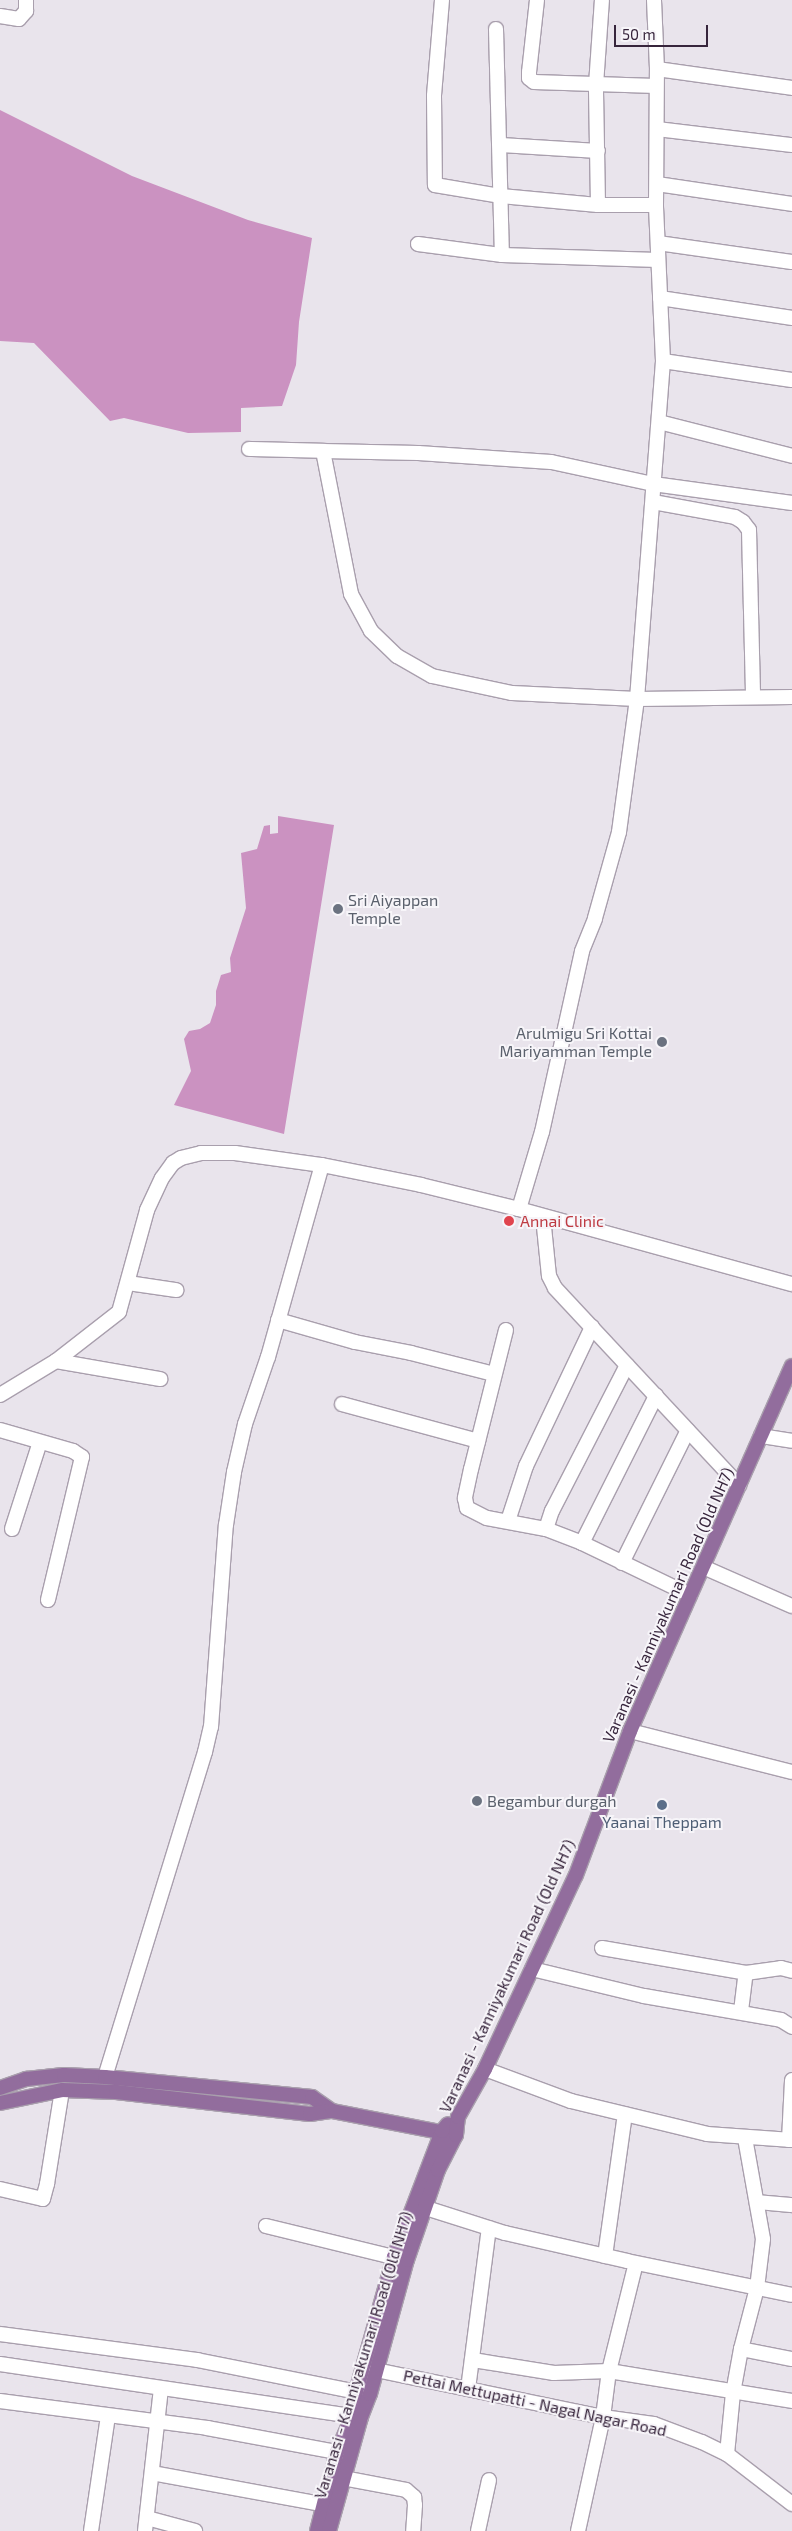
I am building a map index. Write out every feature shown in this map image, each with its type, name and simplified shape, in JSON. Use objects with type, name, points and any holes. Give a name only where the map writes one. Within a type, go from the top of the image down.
[{"type":"main road","name":"Varanasi - Kanniyakumari Road (Old NH7)","points":[[329,2531],[344,2478],[344,2454],[363,2393],[376,2370],[400,2258],[426,2208],[438,2170],[456,2135],[458,2117],[485,2069],[576,1875],[630,1731],[792,1366]]},
{"type":"main road","points":[[0,2088],[26,2079],[64,2075],[105,2077],[312,2097],[332,2112]]},
{"type":"main road","points":[[0,2103],[62,2090],[116,2092],[310,2114],[332,2112],[417,2126],[456,2135]]},
{"type":"main road","points":[[363,2393],[400,2258],[431,2162],[442,2131],[458,2117]]},
{"type":"main road","points":[[417,2126],[426,2135],[431,2162]]},
{"type":"main road","points":[[317,2531],[344,2454]]},
{"type":"street","points":[[0,16],[19,19],[26,11],[26,0]]},
{"type":"street","points":[[442,0],[434,96],[435,185],[501,196],[598,205],[656,205]]},
{"type":"street","points":[[537,0],[530,78],[540,83],[656,86]]},
{"type":"street","points":[[598,205],[596,84],[602,0]]},
{"type":"street","points":[[519,1210],[542,1132],[582,951],[595,918],[619,832],[637,699],[659,422],[662,360],[656,205],[657,129],[654,0]]},
{"type":"street","points":[[496,29],[502,254]]},
{"type":"street","points":[[656,69],[792,88]]},
{"type":"street","points":[[657,129],[792,145]]},
{"type":"street","points":[[500,145],[598,151]]},
{"type":"street","points":[[657,184],[792,204]]},
{"type":"street","points":[[658,243],[792,262]]},
{"type":"street","points":[[418,244],[502,254],[658,260]]},
{"type":"street","points":[[660,298],[792,318]]},
{"type":"street","points":[[662,360],[792,380]]},
{"type":"street","points":[[659,422],[792,456]]},
{"type":"street","points":[[249,449],[537,460],[653,484],[792,503]]},
{"type":"street","points":[[323,451],[352,594],[371,631],[397,656],[432,676],[512,693],[637,699],[792,697]]},
{"type":"street","points":[[653,502],[735,517],[750,530],[753,698]]},
{"type":"street","points":[[0,1395],[56,1361],[119,1312],[148,1210],[162,1178],[173,1163],[181,1158],[201,1153],[235,1153],[322,1165],[421,1185],[792,1284]]},
{"type":"street","points":[[105,2077],[205,1752],[211,1727],[226,1525],[234,1472],[246,1424],[322,1165]]},
{"type":"street","points":[[543,1217],[549,1276],[555,1288],[739,1485]]},
{"type":"street","points":[[128,1283],[176,1290]]},
{"type":"street","points":[[278,1320],[355,1342],[411,1352],[494,1374]]},
{"type":"street","points":[[508,1521],[526,1466],[592,1327]]},
{"type":"street","points":[[506,1330],[465,1498],[467,1508],[487,1518],[546,1529],[582,1543],[690,1595]]},
{"type":"street","points":[[56,1361],[160,1379]]},
{"type":"street","points":[[546,1529],[552,1512],[627,1365]]},
{"type":"street","points":[[582,1543],[656,1396]]},
{"type":"street","points":[[342,1404],[478,1441]]},
{"type":"street","points":[[0,1430],[73,1451],[82,1457],[48,1600]]},
{"type":"street","points":[[622,1562],[688,1430]]},
{"type":"street","points":[[761,1436],[792,1442]]},
{"type":"street","points":[[12,1529],[40,1442]]},
{"type":"street","points":[[703,1567],[792,1606]]},
{"type":"street","points":[[630,1731],[792,1772]]},
{"type":"street","points":[[602,1948],[746,1973],[781,1968],[792,1971]]},
{"type":"street","points":[[532,1969],[644,1996],[741,2011],[781,2020],[792,2027]]},
{"type":"street","points":[[741,2011],[746,1973]]},
{"type":"street","points":[[485,2069],[571,2101],[707,2134],[791,2140],[792,2080]]},
{"type":"street","points":[[0,2189],[43,2199],[62,2090]]},
{"type":"street","points":[[606,2256],[625,2114]]},
{"type":"street","points":[[727,2454],[733,2393],[741,2349],[757,2288],[763,2239],[746,2138]]},
{"type":"street","points":[[757,2202],[792,2205]]},
{"type":"street","points":[[426,2208],[489,2228],[606,2256],[792,2295]]},
{"type":"street","points":[[266,2226],[400,2258]]},
{"type":"street","points":[[468,2389],[489,2228]]},
{"type":"street","points":[[578,2531],[603,2416],[609,2371],[636,2263]]},
{"type":"street","points":[[0,2334],[197,2360],[363,2393]]},
{"type":"street","points":[[741,2349],[792,2359]]},
{"type":"street","points":[[473,2360],[554,2373],[609,2371],[733,2393],[792,2401]]},
{"type":"street","points":[[0,2364],[160,2389],[357,2416]]},
{"type":"street","name":"Pettai Mettupatti - Nagal Nagar Road","points":[[376,2370],[603,2416],[654,2424],[702,2442],[727,2454],[792,2504]]},
{"type":"street","points":[[160,2389],[146,2524],[194,2531]]},
{"type":"street","points":[[0,2401],[206,2428],[344,2454]]},
{"type":"street","points":[[91,2531],[108,2416]]},
{"type":"street","points":[[152,2473],[316,2502]]},
{"type":"street","points":[[344,2478],[406,2490],[414,2497],[413,2531]]},
{"type":"street","points":[[478,2531],[489,2480]]},
{"type":"shaded area","points":[[0,110],[132,176],[248,220],[312,238],[299,322],[296,365],[282,406],[241,408],[241,432],[188,433],[124,418],[110,421],[34,343],[0,341]]},
{"type":"shaded area","points":[[278,816],[334,825],[284,1134],[174,1105],[191,1071],[184,1039],[189,1031],[200,1029],[210,1023],[216,1005],[216,991],[221,975],[231,972],[230,958],[246,908],[241,853],[257,849],[264,826],[270,825],[270,834],[278,833]]},
{"type":"place","name":"Sri Aiyappan Temple","points":[[338,909]]},
{"type":"place","name":"Arulmigu Sri Kottai Mariyamman Temple","points":[[662,1042]]},
{"type":"place","name":"Annai Clinic","points":[[509,1221]]},
{"type":"place","name":"Begambur durgah","points":[[477,1801]]},
{"type":"place","name":"Yaanai Theppam","points":[[662,1805]]}]
